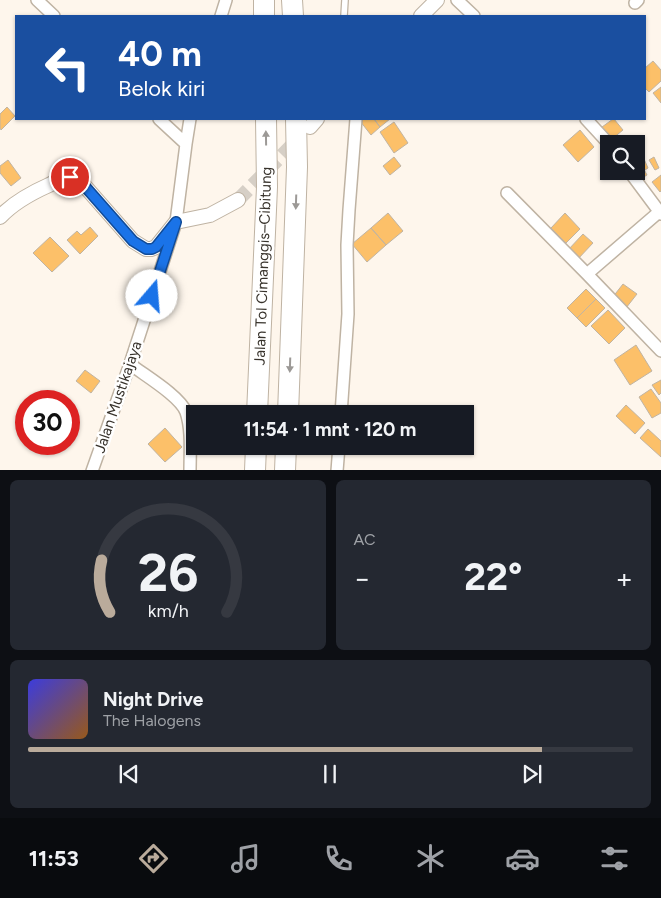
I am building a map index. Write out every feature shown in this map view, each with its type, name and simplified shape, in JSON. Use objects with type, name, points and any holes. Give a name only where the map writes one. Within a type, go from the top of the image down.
[{"type":"highway","points":[[264,0],[264,15]]},
{"type":"highway","points":[[292,0],[293,15]]},
{"type":"highway","name":"Jalan Tol Cimanggis–Cibitung","points":[[257,405],[267,187],[266,120]]},
{"type":"highway","name":"Jalan Tol Cimanggis–Cibitung","points":[[288,405],[297,166],[308,122]]},
{"type":"highway","points":[[255,470],[256,455]]},
{"type":"highway","points":[[286,455],[286,470]]},
{"type":"street","points":[[37,0],[53,15]]},
{"type":"street","points":[[221,15],[226,0]]},
{"type":"street","points":[[422,15],[437,0]]},
{"type":"street","points":[[457,0],[473,15]]},
{"type":"street","points":[[160,120],[186,144]]},
{"type":"street","name":"Jalan Mustikajaya","points":[[92,470],[130,364],[176,222],[190,120]]},
{"type":"street","points":[[342,405],[348,314],[347,254],[349,210],[356,120]]},
{"type":"street","points":[[587,120],[601,135]]},
{"type":"street","points":[[0,217],[28,195],[70,177],[82,183],[133,241],[146,249],[152,249],[156,247],[176,222],[210,215],[238,200]]},
{"type":"street","points":[[588,274],[660,213],[636,180]]},
{"type":"street","points":[[507,193],[661,351]]},
{"type":"street","points":[[130,364],[171,394],[185,410],[190,437],[190,470]]},
{"type":"street","points":[[338,470],[339,455]]},
{"type":"lane","points":[[344,15],[345,0]]},
{"type":"building","points":[[653,61],[661,70],[661,81],[649,92],[646,89],[646,67]]},
{"type":"building","points":[[661,87],[661,103],[653,93]]},
{"type":"building","points":[[7,107],[15,116],[1,130],[0,114]]},
{"type":"building","points":[[375,120],[380,127],[371,135],[360,121]]},
{"type":"building","points":[[375,120],[389,120],[380,127]]},
{"type":"building","points":[[612,120],[615,120],[623,130],[617,135],[609,135],[602,127]]},
{"type":"building","points":[[394,122],[408,143],[394,153],[380,132]]},
{"type":"building","points":[[580,130],[594,147],[578,162],[563,145]]},
{"type":"building","points":[[394,157],[401,166],[390,175],[383,166]]},
{"type":"building","points":[[654,157],[659,168],[655,170],[649,160]]},
{"type":"building","points":[[8,160],[21,178],[11,186],[0,173],[0,166]]},
{"type":"building","points":[[661,175],[661,191],[660,192],[652,182]]},
{"type":"building","points":[[388,213],[403,231],[386,245],[371,228]]},
{"type":"building","points":[[565,213],[580,229],[566,243],[551,228]]},
{"type":"building","points":[[90,227],[98,236],[80,254],[67,240],[77,231],[81,235]]},
{"type":"building","points":[[371,228],[386,245],[367,262],[352,244]]},
{"type":"building","points":[[583,234],[593,243],[577,260],[568,250]]},
{"type":"building","points":[[50,237],[69,256],[52,272],[33,253]]},
{"type":"building","points":[[623,284],[637,294],[626,308],[612,298]]},
{"type":"building","points":[[586,289],[596,299],[577,318],[567,308]]},
{"type":"building","points":[[596,299],[605,308],[586,327],[577,318]]},
{"type":"building","points":[[608,310],[625,328],[609,344],[591,326]]},
{"type":"building","points":[[636,345],[652,371],[630,385],[614,360]]},
{"type":"building","points":[[85,370],[100,381],[91,393],[76,381]]},
{"type":"building","points":[[661,380],[661,393],[659,395],[652,385]]},
{"type":"building","points":[[651,389],[661,403],[661,413],[652,418],[639,397]]},
{"type":"building","points":[[626,405],[645,423],[635,434],[616,416]]},
{"type":"building","points":[[165,428],[182,447],[165,462],[148,444]]},
{"type":"building","points":[[648,429],[661,441],[661,457],[640,438]]},
{"type":"tunnel","points":[[238,200],[299,138]]},
{"type":"route","points":[[70,177],[82,183],[133,241],[146,249],[156,247],[176,222],[152,296]]}]
